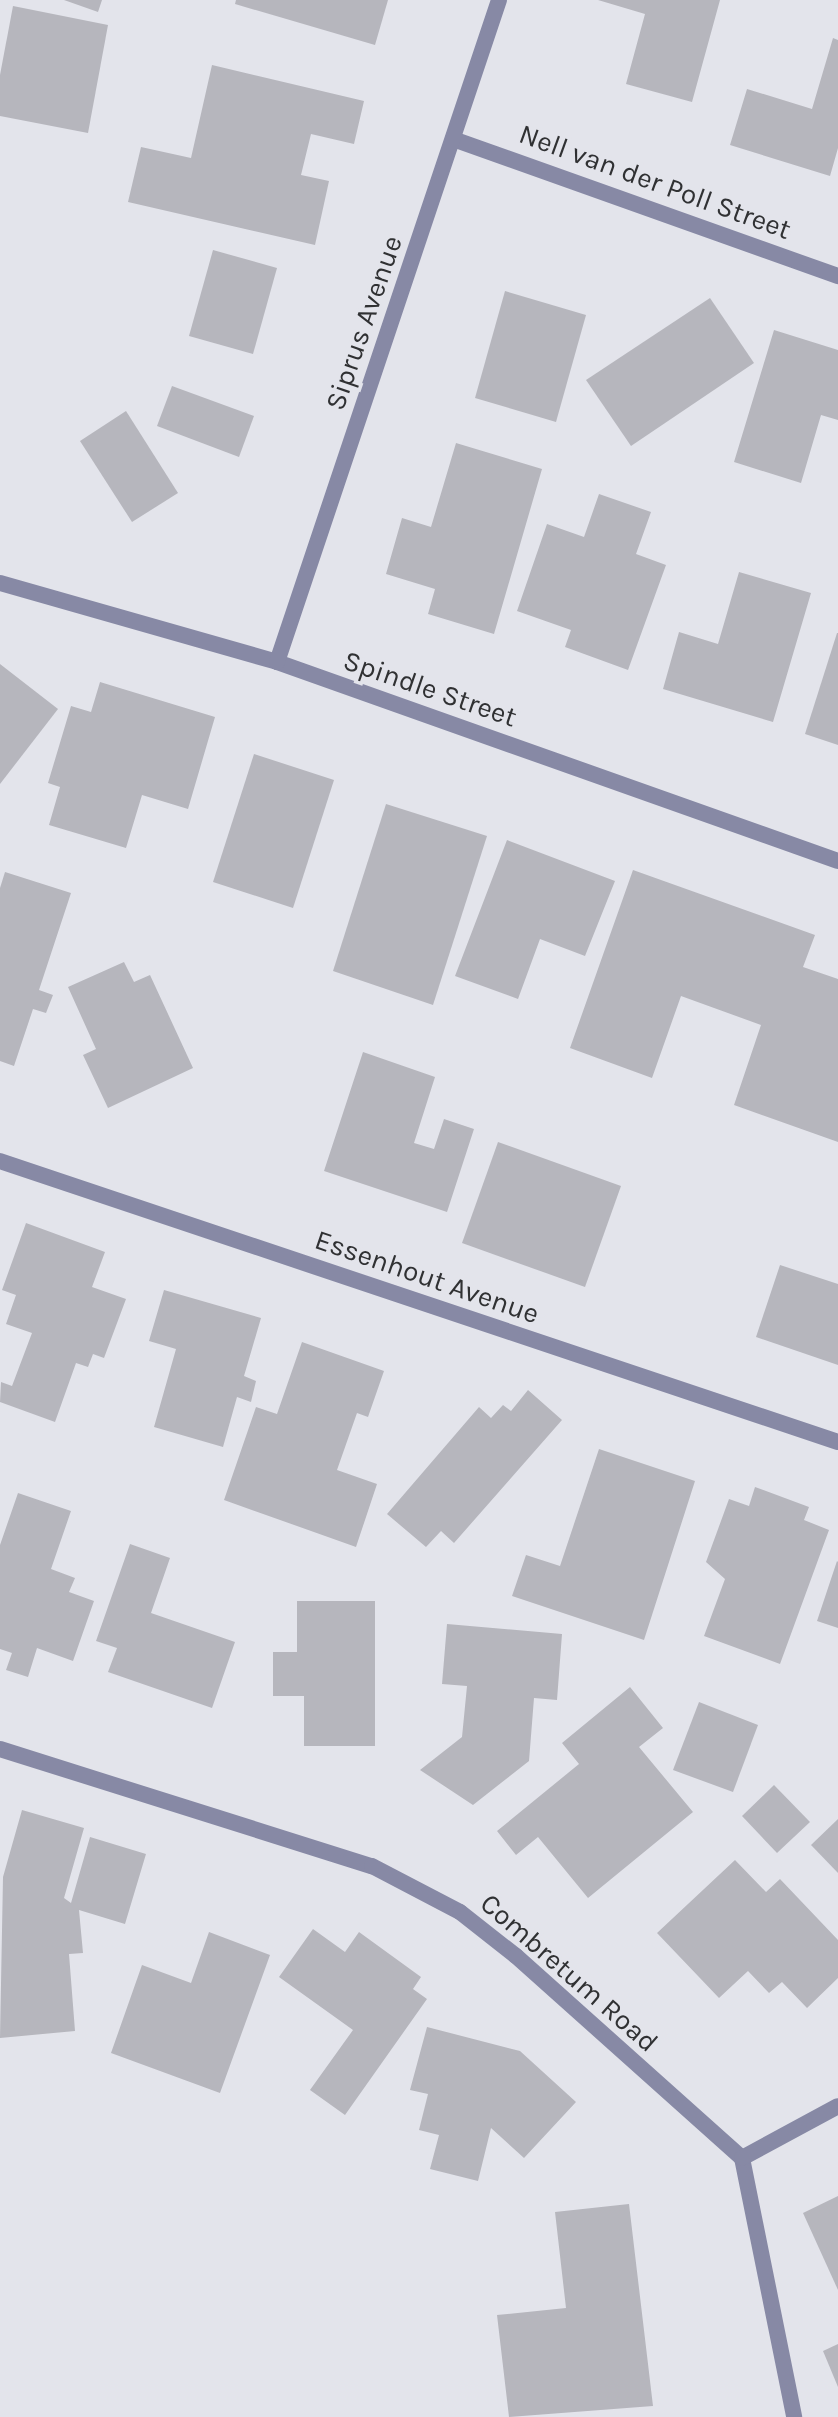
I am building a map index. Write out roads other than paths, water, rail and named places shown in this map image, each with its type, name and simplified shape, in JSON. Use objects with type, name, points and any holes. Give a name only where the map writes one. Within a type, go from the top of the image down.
[{"type":"street","name":"Siprus Avenue","points":[[277,662],[499,0]]},
{"type":"street","name":"Nell van der Poll Street","points":[[453,139],[838,276]]},
{"type":"street","name":"Spindle Street","points":[[0,583],[277,662],[838,861]]},
{"type":"street","name":"Essenhout Avenue","points":[[0,1161],[838,1442]]},
{"type":"street","name":"Combretum Road","points":[[0,1749],[372,1866],[460,1912],[742,2158]]},
{"type":"street","points":[[794,2417],[742,2158],[838,2106]]}]
